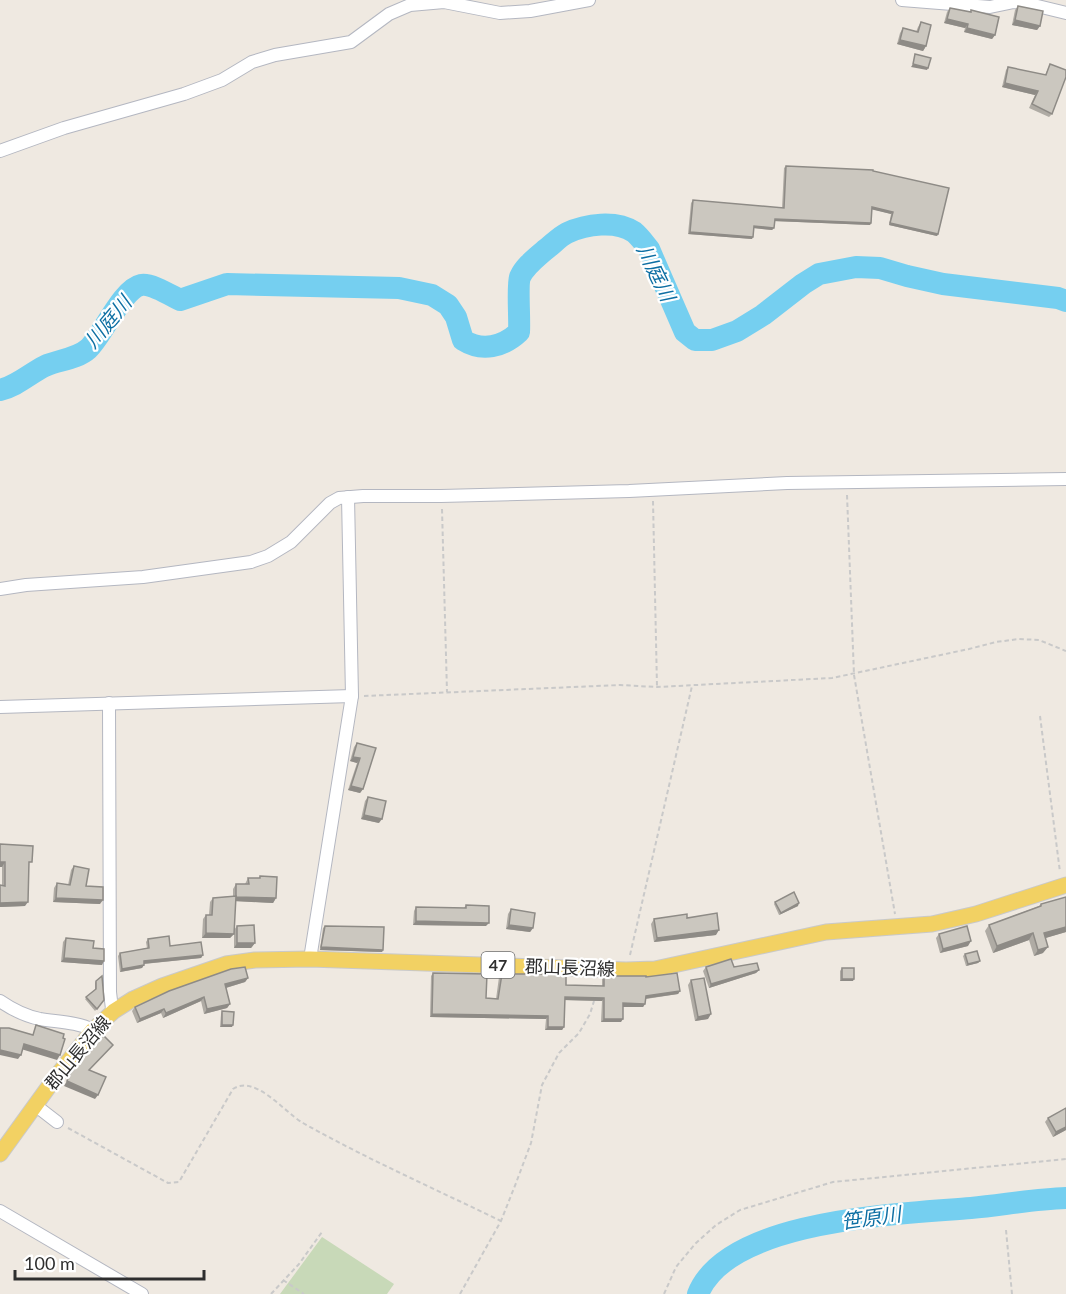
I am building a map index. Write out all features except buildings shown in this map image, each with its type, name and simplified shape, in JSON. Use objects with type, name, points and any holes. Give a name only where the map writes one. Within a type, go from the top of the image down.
[{"type":"main road","name":"郡山長沼線","points":[[0,1154],[93,1030],[114,1011],[132,999],[162,986],[226,964],[255,960],[310,959],[626,970],[654,969],[826,932],[932,924],[976,914],[1064,886]]},
{"type":"street","points":[[0,151],[64,128],[184,94],[222,80],[252,62],[275,54],[351,42],[389,14],[410,5],[444,2],[500,13],[530,11],[589,0]]},
{"type":"street","points":[[902,0],[990,7],[1007,2],[1036,4],[1066,13]]},
{"type":"street","points":[[0,589],[26,585],[143,577],[251,562],[278,551],[303,531],[330,503],[339,498],[348,497],[938,480],[1066,479]]},
{"type":"street","points":[[310,959],[352,696],[348,497]]},
{"type":"street","points":[[0,707],[352,696]]},
{"type":"street","points":[[109,703],[110,992],[111,1006],[114,1011]]},
{"type":"street","points":[[0,1001],[13,1010],[31,1017],[93,1030]]},
{"type":"street","points":[[35,1105],[57,1122]]},
{"type":"street","points":[[0,1211],[142,1294]]},
{"type":"path","points":[[846,483],[854,675],[889,873],[896,926]]},
{"type":"path","points":[[653,489],[657,687]]},
{"type":"path","points":[[441,496],[447,692]]},
{"type":"path","points":[[352,696],[620,685],[657,687],[767,683],[854,675],[996,642],[1019,639],[1039,640],[1066,651]]},
{"type":"path","points":[[626,970],[692,686]]},
{"type":"path","points":[[1040,716],[1064,886]]},
{"type":"path","points":[[460,1294],[501,1221],[531,1143],[542,1085],[559,1053],[579,1033],[590,1014],[594,998]]},
{"type":"path","points":[[57,1122],[168,1183],[179,1182],[233,1089],[240,1085],[250,1086],[266,1094],[301,1121],[350,1148],[501,1221]]},
{"type":"path","points":[[664,1294],[676,1267],[695,1244],[716,1225],[740,1210],[833,1182],[1066,1159]]},
{"type":"path","points":[[1006,1230],[1012,1294]]},
{"type":"path","points":[[271,1294],[299,1264],[322,1232]]},
{"type":"path","points":[[283,1280],[304,1294]]},
{"type":"green space","points":[[322,1237],[394,1284],[387,1294],[280,1294]]},
{"type":"waterway","name":"川庭川","points":[[0,390],[17,383],[45,366],[84,352],[94,342],[120,303],[134,288],[141,285],[155,288],[180,300],[227,284],[399,288],[432,295],[448,305],[456,317],[463,340],[478,346],[492,346],[506,341],[519,332],[519,281],[522,273],[534,259],[567,233],[583,227],[601,225],[627,228],[642,240],[649,249],[685,332],[695,340],[712,340],[737,331],[819,274],[856,267],[880,268],[943,284],[1058,298],[1066,301]]},
{"type":"waterway","name":"笹原川","points":[[698,1294],[715,1269],[743,1250],[779,1235],[862,1218],[1066,1198]]}]
